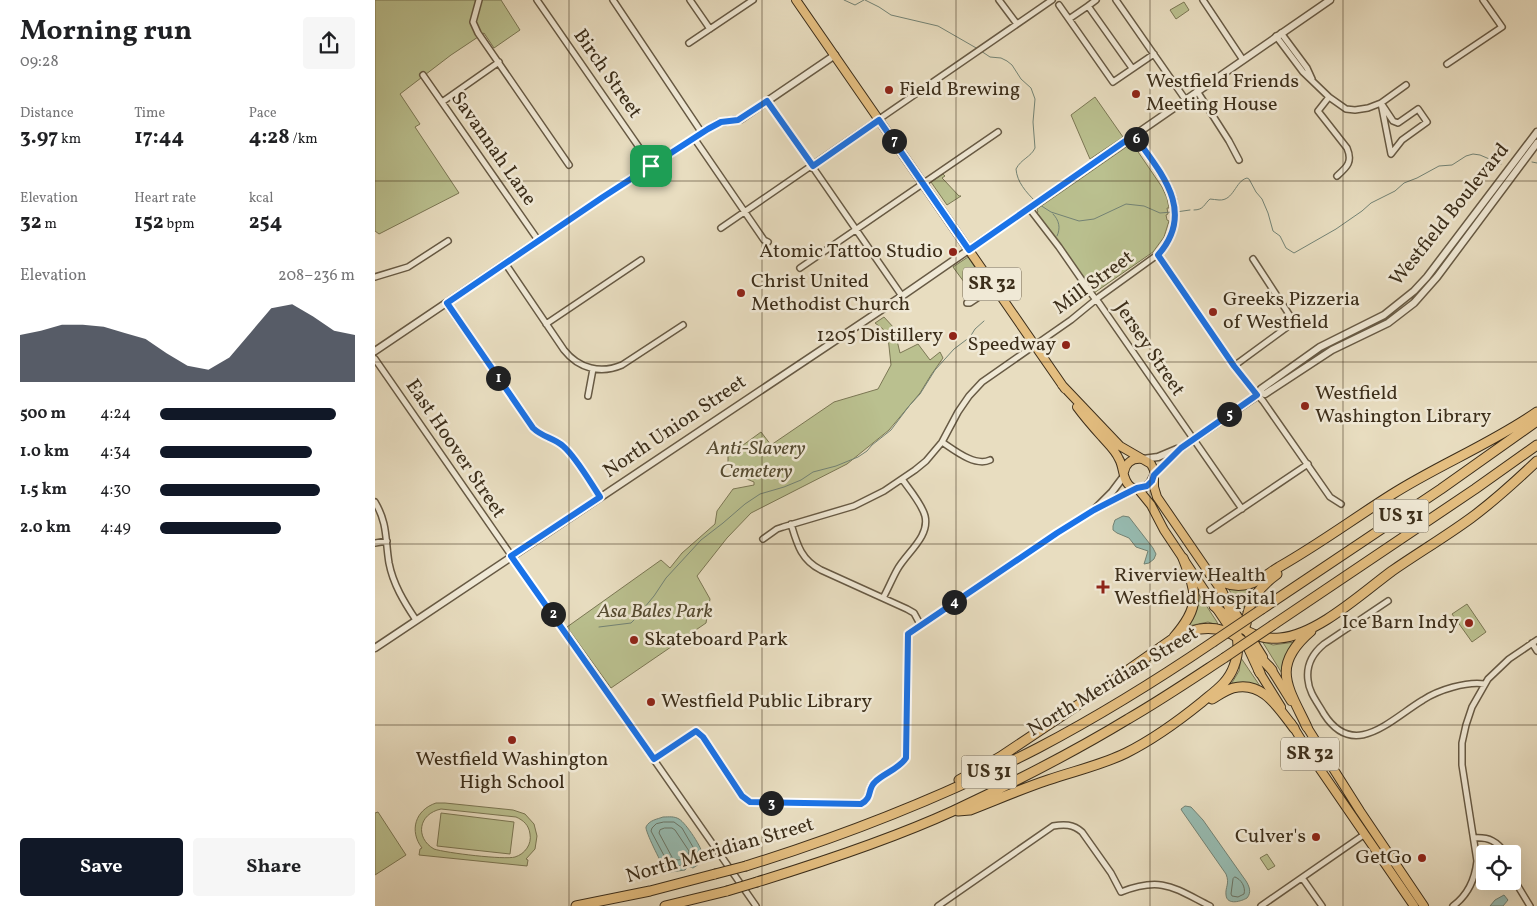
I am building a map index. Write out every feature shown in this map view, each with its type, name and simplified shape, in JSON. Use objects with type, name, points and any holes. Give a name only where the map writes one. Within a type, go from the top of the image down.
[{"type":"highway","points":[[1210,574],[1227,584],[1244,585],[1256,581],[1299,556],[1393,493],[1537,412]]},
{"type":"highway","name":"North Meridian Street","points":[[576,906],[650,891],[746,866],[816,843],[992,771],[1063,734],[1158,679],[1441,489],[1537,421]]},
{"type":"highway","name":"North Meridian Street","points":[[665,906],[757,882],[861,847],[953,811],[1034,771],[1170,694],[1537,445]]},
{"type":"highway","points":[[1307,727],[1291,694],[1286,674],[1288,660],[1296,645],[1317,626],[1471,517],[1502,493],[1537,461]]},
{"type":"highway","points":[[1192,710],[1226,681],[1235,663],[1247,614],[1256,593],[1299,556]]},
{"type":"highway","points":[[1174,638],[1189,619],[1194,603],[1194,589],[1183,558]]},
{"type":"highway","points":[[1221,590],[1260,673]]},
{"type":"highway","points":[[1214,606],[1236,624]]},
{"type":"highway","points":[[941,793],[1081,703],[1174,638],[1208,629],[1278,639],[1289,637],[1317,626]]},
{"type":"highway","points":[[1242,635],[1272,670]]},
{"type":"highway","points":[[953,811],[970,810],[1046,780],[1117,757],[1138,746],[1192,710],[1238,687],[1251,687],[1271,698],[1294,728]]},
{"type":"main road","name":"SR 32","points":[[796,0],[1087,421],[1117,455],[1124,474]]},
{"type":"main road","name":"SR 32","points":[[1062,385],[1120,446],[1143,459]]},
{"type":"main road","points":[[1135,459],[1143,459],[1151,464],[1157,497],[1221,590],[1242,635],[1214,606],[1151,505],[1138,489],[1129,485],[1124,474],[1129,462],[1135,459]]},
{"type":"main road","points":[[1138,489],[1147,486],[1154,476]]},
{"type":"main road","name":"SR 32","points":[[1272,670],[1360,811],[1424,906]]},
{"type":"main road","name":"SR 32","points":[[1260,673],[1313,759],[1414,906]]},
{"type":"street","points":[[479,0],[473,22],[478,33],[569,165]]},
{"type":"street","name":"Birch Street","points":[[537,0],[651,166]]},
{"type":"street","points":[[613,0],[702,133]]},
{"type":"street","points":[[690,0],[710,29]]},
{"type":"street","points":[[689,43],[753,0]]},
{"type":"street","points":[[999,0],[1017,24]]},
{"type":"street","points":[[721,228],[1052,0]]},
{"type":"street","points":[[1069,19],[1096,0]]},
{"type":"street","points":[[1117,0],[1185,99]]},
{"type":"street","points":[[1203,0],[1243,60]]},
{"type":"street","name":"North Union Street","points":[[375,648],[902,296],[1330,0]]},
{"type":"street","points":[[1447,64],[1502,27],[1483,0]]},
{"type":"street","points":[[1059,5],[1113,82],[1154,54]]},
{"type":"street","points":[[1088,6],[1132,68]]},
{"type":"street","points":[[1279,35],[1307,68],[1314,82],[1329,97],[1344,107],[1355,110],[1368,108],[1381,103],[1406,84]]},
{"type":"street","points":[[375,351],[538,240],[694,138],[718,123],[738,120],[835,55]]},
{"type":"street","points":[[442,102],[499,62]]},
{"type":"street","name":"Savannah Lane","points":[[423,75],[538,240]]},
{"type":"street","points":[[1197,91],[1239,160]]},
{"type":"street","points":[[1329,97],[1318,111],[1350,154],[1348,163],[1337,176]]},
{"type":"street","points":[[767,101],[902,296]]},
{"type":"street","points":[[1381,103],[1393,121],[1398,123],[1418,109],[1427,122],[1402,140],[1391,154],[1381,103]]},
{"type":"street","points":[[800,268],[998,132]]},
{"type":"street","name":"Westfield Boulevard","points":[[1154,476],[1181,448],[1259,394],[1261,389],[1315,350],[1379,318],[1414,291],[1437,264],[1537,132]]},
{"type":"street","name":"Mill Street","points":[[763,539],[777,529],[854,506],[884,491],[902,479],[926,461],[942,442],[958,412],[989,376],[1071,320],[1158,255],[1170,239],[1175,224],[1175,205],[1168,185],[1134,135]]},
{"type":"street","points":[[694,138],[765,241],[768,242]]},
{"type":"street","name":"Westfield Boulevard","points":[[1259,394],[1265,394],[1332,350],[1388,323],[1415,303],[1437,277],[1537,143]]},
{"type":"street","name":"Jersey Street","points":[[1031,206],[1242,509]]},
{"type":"street","points":[[375,277],[409,268],[449,241]]},
{"type":"street","points":[[1158,255],[1234,366],[1259,394],[1330,497],[1341,504]]},
{"type":"street","points":[[1234,366],[1294,322],[1253,259]]},
{"type":"street","points":[[546,324],[641,260]]},
{"type":"street","points":[[505,263],[564,350],[573,360],[584,366],[608,370],[622,365],[683,325]]},
{"type":"street","points":[[967,303],[971,303],[994,287]]},
{"type":"street","points":[[447,303],[533,428],[543,436],[559,443],[568,451],[600,497]]},
{"type":"street","name":"East Hoover Street","points":[[375,358],[756,906]]},
{"type":"street","points":[[589,396],[593,369]]},
{"type":"street","points":[[942,442],[977,461],[985,462],[990,460]]},
{"type":"street","name":"Westfield Boulevard","points":[[1143,459],[1158,457],[1181,448]]},
{"type":"street","points":[[1210,530],[1308,464]]},
{"type":"street","points":[[1094,510],[1113,492],[1124,474]]},
{"type":"street","points":[[883,598],[897,570],[921,538],[926,521],[923,510],[902,479]]},
{"type":"street","points":[[654,759],[696,731],[703,737],[742,796],[750,802],[864,803],[869,798],[874,783],[900,765],[906,758],[908,634],[1057,533],[1094,510],[1138,489]]},
{"type":"street","points":[[375,502],[385,523],[392,577],[400,595],[416,620]]},
{"type":"street","points":[[791,524],[799,550],[809,563],[911,611],[921,624]]},
{"type":"street","points":[[375,543],[387,541]]},
{"type":"street","points":[[1388,601],[1324,644],[1312,656],[1307,677],[1308,686],[1311,694],[1327,718],[1338,730],[1354,736],[1373,733],[1437,692],[1474,683],[1485,684]]},
{"type":"street","points":[[1453,906],[1467,893],[1474,876],[1477,861],[1462,764],[1462,743],[1469,715],[1485,684],[1503,665],[1537,640]]},
{"type":"street","points":[[1532,643],[1537,651]]},
{"type":"street","points":[[938,906],[1053,826],[1063,824],[1077,827],[1082,832],[1111,873],[1121,892],[1148,884],[1164,885],[1210,906]]},
{"type":"street","points":[[1261,906],[1303,879],[1365,834]]},
{"type":"street","points":[[1474,838],[1487,838],[1499,845]]},
{"type":"street","points":[[1303,879],[1322,906]]},
{"type":"street","points":[[1520,890],[1530,906]]},
{"type":"green space","points":[[375,0],[501,0],[520,30],[494,48],[484,33],[451,55],[400,94],[420,124],[415,127],[459,193],[379,234],[375,231]]},
{"type":"green space","points":[[1184,2],[1189,10],[1176,19],[1170,10]]},
{"type":"green space","points":[[1095,97],[1123,137],[1090,159],[1071,115]]},
{"type":"green space","points":[[1132,143],[1162,187],[1167,198],[1169,208],[1167,208],[1168,214],[1166,215],[1169,221],[1164,237],[1153,252],[1094,293],[1037,213],[1037,209]]},
{"type":"green space","points":[[943,174],[945,176],[942,178],[961,196],[947,205],[931,182]]},
{"type":"green space","points":[[968,257],[978,272],[964,282],[953,267]]},
{"type":"green space","name":"Asa Bales Park","points":[[884,317],[894,328],[900,353],[918,344],[930,360],[940,352],[943,358],[920,393],[889,430],[847,464],[751,513],[727,538],[697,576],[710,599],[706,623],[611,688],[567,627],[661,560],[670,568],[682,553],[715,524],[717,511],[733,489],[754,485],[754,482],[737,475],[728,463],[728,456],[761,432],[771,445],[834,402],[878,389],[891,365],[888,337],[883,329],[875,323]]},
{"type":"green space","points":[[1253,587],[1245,601],[1244,612],[1228,588]]},
{"type":"green space","points":[[1198,593],[1218,625],[1208,622],[1188,626],[1195,612]]},
{"type":"green space","name":"Ice Barn Indy","points":[[1467,604],[1486,632],[1472,642],[1452,614]]},
{"type":"green space","points":[[1262,641],[1273,645],[1295,642],[1283,675]]},
{"type":"green space","points":[[1241,658],[1260,688],[1230,686],[1239,671]]},
{"type":"green space","points":[[436,803],[445,803],[513,810],[525,814],[534,824],[537,836],[535,849],[526,859],[528,860],[527,866],[419,855],[422,848],[416,835],[416,822],[423,811]],"holes":[[[441,809],[516,817],[527,825],[530,841],[522,854],[515,857],[475,856],[434,849],[424,839],[422,833],[424,821],[433,812]]]},
{"type":"green space","points":[[378,812],[406,855],[375,875],[375,813]]},
{"type":"green space","points":[[441,813],[514,822],[510,854],[437,846]]},
{"type":"green space","points":[[1267,854],[1275,866],[1268,870],[1260,858]]},
{"type":"water","points":[[1123,516],[1129,517],[1153,548],[1156,554],[1149,563],[1144,564],[1148,551],[1136,547],[1129,538],[1113,530],[1115,520]]},
{"type":"water","points":[[1185,806],[1191,807],[1203,820],[1246,881],[1250,891],[1247,898],[1235,902],[1229,901],[1226,892],[1228,880],[1226,874],[1182,811],[1181,809]]},
{"type":"water","points":[[663,817],[679,819],[686,825],[697,842],[703,856],[702,860],[693,868],[688,866],[685,870],[671,872],[666,870],[662,864],[646,827],[651,821]]},
{"type":"water","points":[[1504,895],[1508,900],[1503,906],[1490,906],[1495,900]]},
{"type":"waterway","points":[[844,0],[855,5],[864,0]]},
{"type":"waterway","points":[[865,0],[891,15],[938,26],[978,49]]},
{"type":"waterway","points":[[981,51],[990,57],[1001,58],[1012,65],[1021,79],[1031,88],[1035,99],[1033,122],[1035,148],[1016,169],[1020,182],[1035,201]]},
{"type":"waterway","points":[[1194,210],[1202,208],[1210,199],[1219,200],[1228,197],[1247,178],[1262,199],[1273,231],[1280,236],[1286,248],[1294,253],[1336,229],[1371,203],[1395,191],[1404,183],[1439,166],[1452,165],[1473,154],[1501,164]]},
{"type":"waterway","points":[[1532,162],[1537,163]]},
{"type":"waterway","points":[[1040,205],[1051,212],[1079,221],[1094,219],[1126,204],[1144,206],[1160,213],[1172,212]]},
{"type":"waterway","points":[[1176,212],[1190,210]]},
{"type":"waterway","points":[[1053,214],[1059,224],[1057,236]]},
{"type":"waterway","points":[[599,627],[631,623],[654,596],[666,578],[701,540],[760,494],[784,487],[801,480],[813,472],[836,466],[867,451],[891,430],[920,394],[935,370],[984,321]]},
{"type":"place","name":"Field Brewing","points":[[889,90]]},
{"type":"place","name":"Westfield Friends Meeting House","points":[[1136,94]]},
{"type":"place","name":"Atomic Tattoo Studio","points":[[953,252]]},
{"type":"place","name":"Christ United Methodist Church","points":[[741,293]]},
{"type":"place","name":"Greeks Pizzeria of Westfield","points":[[1213,312]]},
{"type":"place","name":"1205 Distillery","points":[[953,336]]},
{"type":"place","name":"Speedway","points":[[1066,345]]},
{"type":"place","name":"Westfield Washington Library","points":[[1305,406]]},
{"type":"place","name":"Riverview Health Westfield Hospital","points":[[1103,587]]},
{"type":"place","name":"Ice Barn Indy","points":[[1469,623]]},
{"type":"place","name":"Skateboard Park","points":[[634,640]]},
{"type":"place","name":"Westfield Public Library","points":[[651,702]]},
{"type":"place","name":"Westfield Washington High School","points":[[512,740]]},
{"type":"place","name":"Culver's","points":[[1316,837]]},
{"type":"place","name":"GetGo","points":[[1422,858]]},
{"type":"route","points":[[767,101],[813,166],[879,120],[969,250],[1134,135],[1167,183],[1174,201],[1175,224],[1168,242],[1158,255],[1234,366],[1257,395],[1181,448],[1154,475],[1151,483],[1147,486],[1137,488],[1094,510],[908,634],[906,758],[903,763],[871,786],[869,798],[861,804],[750,802],[742,796],[703,737],[696,731],[654,759],[511,556],[600,497],[568,451],[559,443],[543,436],[533,428],[447,303],[651,166],[718,123],[738,120],[767,101]]},
{"type":"park label","name":"Anti-Slavery Cemetery","points":[[756,460]]}]
